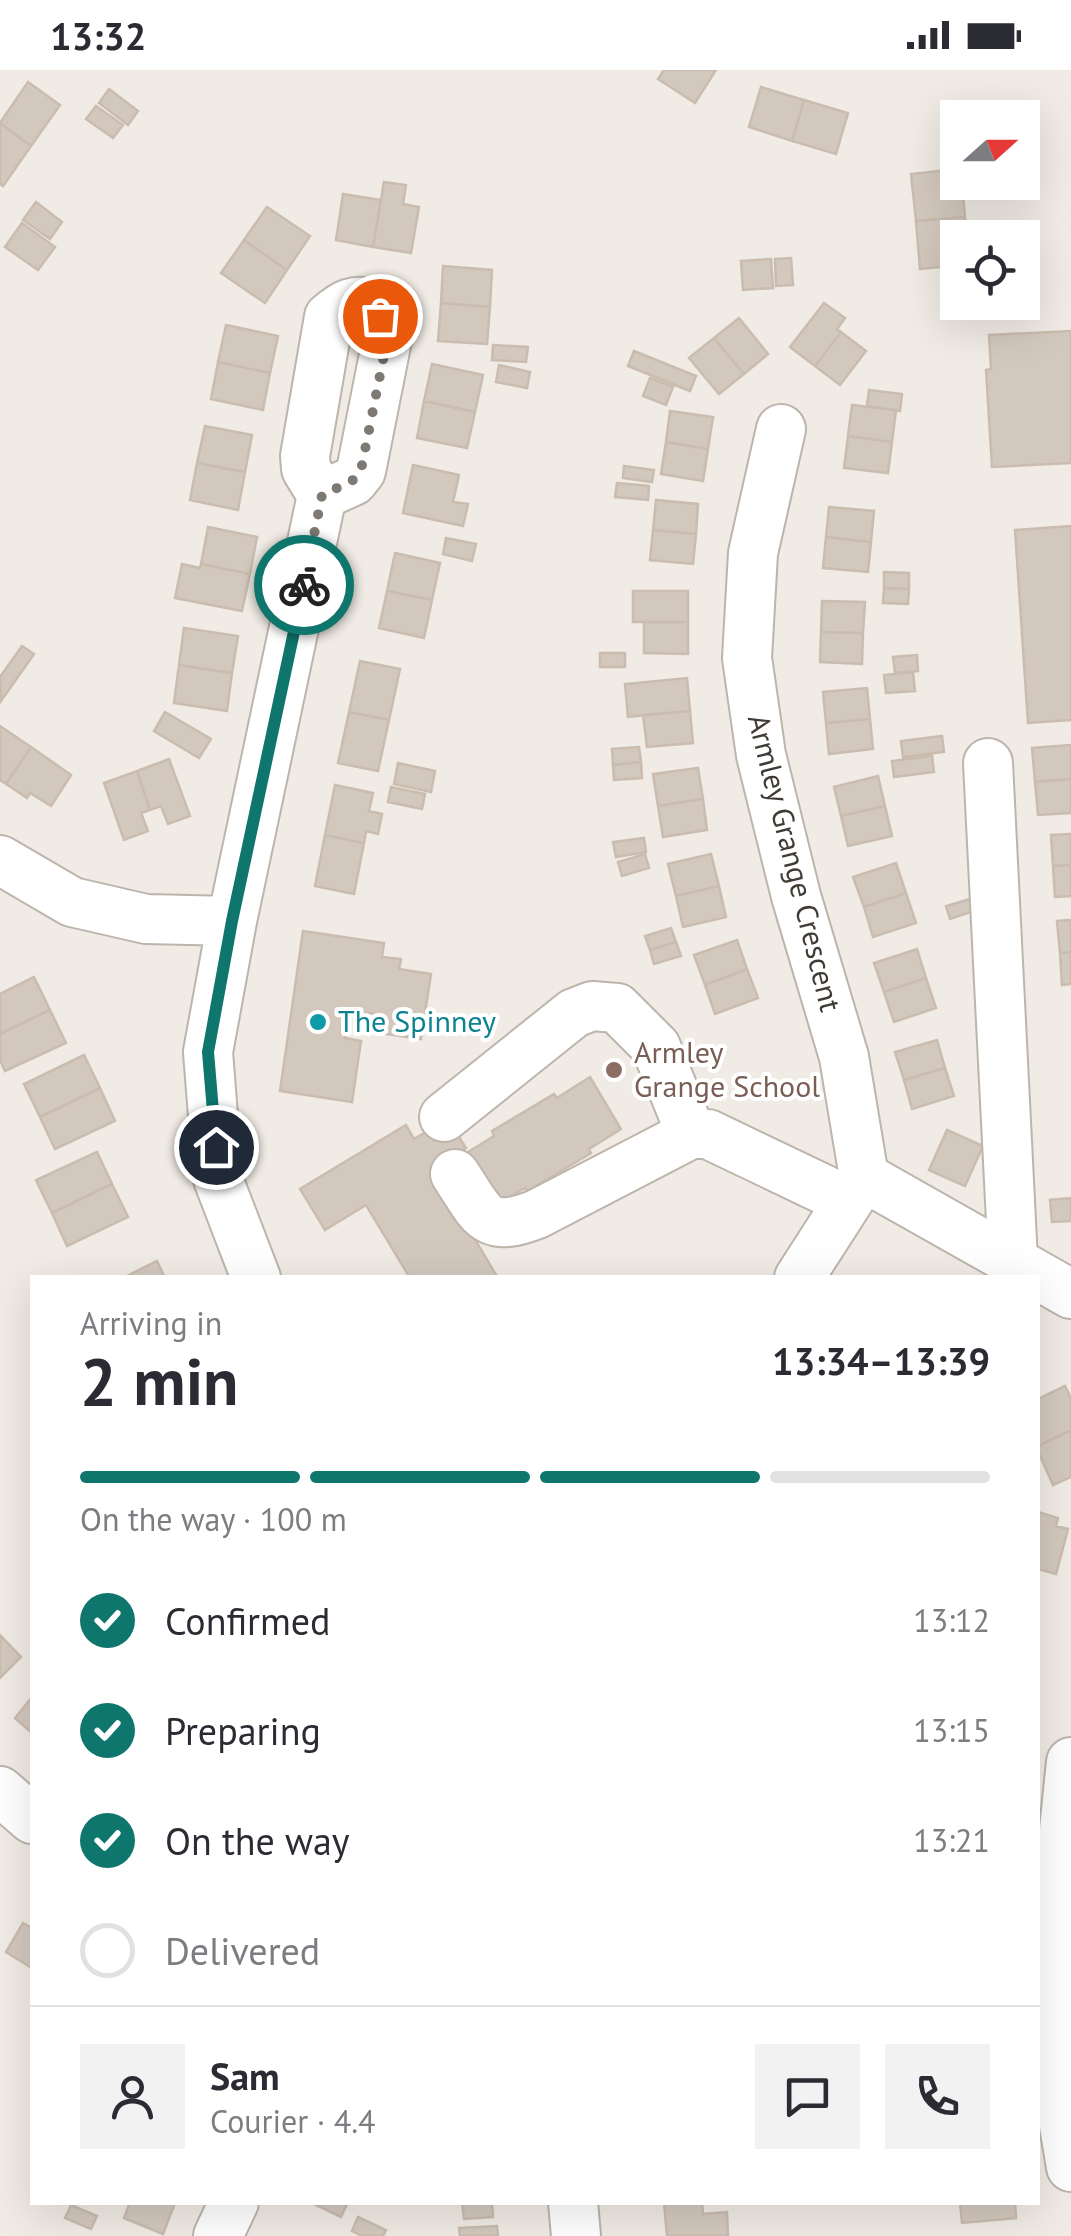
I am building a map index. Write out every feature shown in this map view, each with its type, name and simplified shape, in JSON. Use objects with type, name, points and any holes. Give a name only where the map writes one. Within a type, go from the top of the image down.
[{"type":"street","name":"Armley Grange Crescent","points":[[781,429],[753,554],[747,658],[761,756],[796,896],[844,1057],[856,1189]]},
{"type":"street","points":[[255,1275],[218,1179],[208,1052],[322,495]]},
{"type":"street","points":[[988,763],[1013,1261]]},
{"type":"street","points":[[0,860],[72,902],[146,919],[232,921]]},
{"type":"street","points":[[444,1116],[574,1012],[592,1006],[617,1008],[656,1048],[691,1134]]},
{"type":"street","points":[[455,1174],[484,1218],[502,1224],[517,1222],[691,1134],[708,1134],[856,1189],[1038,1275]]},
{"type":"street","points":[[801,1275],[856,1189]]},
{"type":"street","points":[[1040,1276],[1071,1294]]},
{"type":"street","points":[[1071,1762],[1058,1888],[1054,2060],[1071,2167]]},
{"type":"street","points":[[0,1791],[30,1817]]},
{"type":"street","points":[[218,2236],[233,2205]]},
{"type":"street","points":[[573,2205],[576,2236]]},
{"type":"building","points":[[664,70],[716,70],[695,103],[658,79]]},
{"type":"building","points":[[28,82],[60,105],[31,146],[0,123]]},
{"type":"building","points":[[761,87],[804,100],[792,141],[749,127]]},
{"type":"building","points":[[109,89],[138,111],[128,125],[99,103]]},
{"type":"building","points":[[804,100],[848,113],[836,154],[792,141]]},
{"type":"building","points":[[96,106],[123,125],[113,138],[86,119]]},
{"type":"building","points":[[0,123],[31,146],[3,186],[0,184]]},
{"type":"building","points":[[940,171],[940,200],[964,200],[965,217],[916,221],[911,174]]},
{"type":"building","points":[[384,182],[406,185],[403,204],[419,207],[411,253],[373,247]]},
{"type":"building","points":[[343,194],[381,200],[373,247],[336,240]]},
{"type":"building","points":[[36,202],[62,222],[50,239],[23,220]]},
{"type":"building","points":[[267,207],[310,236],[287,270],[244,240]]},
{"type":"building","points":[[965,217],[965,220],[940,220],[940,267],[920,269],[916,221]]},
{"type":"building","points":[[22,223],[55,247],[38,270],[5,247]]},
{"type":"building","points":[[244,240],[287,270],[265,303],[221,273]]},
{"type":"building","points":[[791,258],[793,285],[776,286],[775,259]]},
{"type":"building","points":[[771,259],[773,288],[743,290],[741,261]]},
{"type":"building","points":[[443,266],[492,270],[490,307],[441,303]]},
{"type":"building","points":[[441,303],[490,307],[487,344],[438,341]]},
{"type":"building","points":[[824,303],[845,318],[837,329],[841,332],[815,366],[790,347]]},
{"type":"building","points":[[739,318],[768,354],[744,374],[714,338]]},
{"type":"building","points":[[226,325],[278,336],[270,373],[218,362]]},
{"type":"building","points":[[1071,331],[1071,463],[992,467],[986,370],[991,369],[989,335]]},
{"type":"building","points":[[841,332],[866,351],[840,385],[815,366]]},
{"type":"building","points":[[714,338],[744,374],[719,394],[689,358]]},
{"type":"building","points":[[493,345],[528,347],[526,362],[492,360]]},
{"type":"building","points":[[634,351],[696,376],[690,391],[628,366]]},
{"type":"building","points":[[218,362],[270,373],[263,410],[211,399]]},
{"type":"building","points":[[432,364],[483,375],[475,412],[424,401]]},
{"type":"building","points":[[499,365],[530,372],[527,388],[496,382]]},
{"type":"building","points":[[650,378],[673,387],[666,405],[643,396]]},
{"type":"building","points":[[869,390],[902,394],[900,411],[867,406]]},
{"type":"building","points":[[424,401],[475,412],[467,448],[417,438]]},
{"type":"building","points":[[852,405],[896,410],[892,442],[848,436]]},
{"type":"building","points":[[670,411],[713,417],[708,449],[666,442]]},
{"type":"building","points":[[205,426],[252,435],[245,472],[197,463]]},
{"type":"building","points":[[848,436],[892,442],[888,473],[844,468]]},
{"type":"building","points":[[666,442],[708,449],[703,481],[661,474]]},
{"type":"building","points":[[197,463],[245,472],[238,510],[190,500]]},
{"type":"building","points":[[413,465],[459,475],[453,502],[468,504],[463,526],[403,513]]},
{"type":"building","points":[[624,466],[654,470],[652,482],[623,478]]},
{"type":"building","points":[[617,483],[649,486],[648,500],[615,497]]},
{"type":"building","points":[[656,500],[698,504],[696,534],[653,530]]},
{"type":"building","points":[[829,507],[874,511],[871,542],[826,537]]},
{"type":"building","points":[[1071,526],[1071,720],[1028,723],[1015,530]]},
{"type":"building","points":[[208,527],[257,537],[250,574],[201,564]]},
{"type":"building","points":[[653,530],[696,534],[693,564],[650,560]]},
{"type":"building","points":[[826,537],[871,542],[868,572],[823,568]]},
{"type":"building","points":[[446,538],[476,544],[472,561],[443,554]]},
{"type":"building","points":[[395,553],[440,563],[432,600],[387,591]]},
{"type":"building","points":[[182,564],[250,574],[242,611],[175,598]]},
{"type":"building","points":[[884,572],[909,573],[909,589],[884,588]]},
{"type":"building","points":[[884,588],[909,589],[908,604],[883,603]]},
{"type":"building","points":[[387,591],[432,600],[424,638],[379,628]]},
{"type":"building","points":[[633,591],[688,591],[688,622],[633,622]]},
{"type":"building","points":[[822,601],[865,602],[863,633],[821,632]]},
{"type":"building","points":[[644,622],[688,622],[688,654],[644,653]]},
{"type":"building","points":[[184,628],[238,636],[232,673],[179,665]]},
{"type":"building","points":[[821,632],[863,633],[862,664],[820,662]]},
{"type":"building","points":[[22,646],[34,654],[1,701],[0,677]]},
{"type":"building","points":[[600,653],[625,653],[625,667],[600,667]]},
{"type":"building","points":[[917,655],[918,671],[895,673],[893,657]]},
{"type":"building","points":[[360,661],[400,669],[389,720],[349,712]]},
{"type":"building","points":[[179,665],[232,673],[227,711],[174,703]]},
{"type":"building","points":[[913,672],[915,691],[886,693],[884,675]]},
{"type":"building","points":[[687,678],[690,711],[628,717],[625,684]]},
{"type":"building","points":[[867,688],[870,719],[826,723],[823,692]]},
{"type":"building","points":[[690,711],[693,743],[647,747],[643,715]]},
{"type":"building","points":[[165,712],[211,739],[199,758],[154,731]]},
{"type":"building","points":[[349,712],[389,720],[378,771],[338,763]]},
{"type":"building","points":[[870,719],[873,749],[829,754],[826,723]]},
{"type":"building","points":[[0,726],[31,747],[6,784],[0,780]]},
{"type":"building","points":[[942,736],[944,752],[903,757],[901,741]]},
{"type":"building","points":[[1071,745],[1071,779],[1035,782],[1032,748]]},
{"type":"building","points":[[31,747],[71,775],[51,806],[30,793],[27,798],[6,784]]},
{"type":"building","points":[[639,747],[641,762],[613,765],[612,749]]},
{"type":"building","points":[[932,756],[934,772],[894,777],[892,761]]},
{"type":"building","points":[[169,759],[190,816],[168,824],[161,806],[150,810],[137,771]]},
{"type":"building","points":[[641,762],[642,778],[614,780],[613,765]]},
{"type":"building","points":[[398,763],[435,771],[431,792],[394,784]]},
{"type":"building","points":[[698,768],[703,799],[658,806],[653,774]]},
{"type":"building","points":[[137,771],[150,810],[141,813],[148,831],[124,840],[104,783]]},
{"type":"building","points":[[878,776],[885,806],[841,816],[834,787]]},
{"type":"building","points":[[1071,779],[1071,813],[1038,815],[1035,782]]},
{"type":"building","points":[[335,785],[373,793],[369,811],[382,814],[378,834],[366,831],[364,843],[325,835]]},
{"type":"building","points":[[391,787],[425,794],[422,809],[388,802]]},
{"type":"building","points":[[703,799],[707,830],[663,837],[658,806]]},
{"type":"building","points":[[885,806],[892,836],[848,846],[841,816]]},
{"type":"building","points":[[1071,834],[1071,865],[1053,866],[1051,835]]},
{"type":"building","points":[[325,835],[364,843],[354,894],[315,886]]},
{"type":"building","points":[[644,838],[646,852],[616,857],[613,842]]},
{"type":"building","points":[[645,854],[649,868],[622,876],[618,862]]},
{"type":"building","points":[[711,854],[719,886],[676,896],[668,864]]},
{"type":"building","points":[[896,863],[906,893],[864,907],[853,877]]},
{"type":"building","points":[[1071,865],[1071,896],[1055,897],[1053,866]]},
{"type":"building","points":[[719,886],[726,917],[683,927],[676,896]]},
{"type":"building","points":[[906,893],[916,923],[873,937],[864,907]]},
{"type":"building","points":[[970,899],[974,911],[950,919],[946,906]]},
{"type":"building","points":[[1071,920],[1071,952],[1060,953],[1057,921]]},
{"type":"building","points":[[671,928],[676,942],[650,950],[645,936]]},
{"type":"building","name":"The Spinney","points":[[303,931],[384,943],[382,957],[401,959],[399,969],[431,974],[421,1039],[373,1032],[376,1014],[349,1010],[345,1038],[361,1041],[352,1102],[280,1091]]},
{"type":"building","points":[[737,940],[747,969],[705,985],[694,955]]},
{"type":"building","points":[[676,942],[681,956],[654,964],[650,950]]},
{"type":"building","points":[[917,949],[926,978],[884,992],[874,963]]},
{"type":"building","points":[[1071,952],[1071,984],[1062,985],[1060,953]]},
{"type":"building","points":[[747,969],[758,998],[715,1014],[705,985]]},
{"type":"building","points":[[34,977],[50,1010],[0,1034],[0,994]]},
{"type":"building","points":[[926,978],[936,1008],[894,1022],[884,992]]},
{"type":"building","points":[[50,1010],[66,1043],[5,1071],[0,1060],[0,1034]]},
{"type":"building","points":[[937,1040],[945,1068],[904,1080],[895,1052]]},
{"type":"building","points":[[84,1055],[100,1088],[40,1117],[24,1084]]},
{"type":"building","points":[[945,1068],[954,1096],[912,1109],[904,1080]]},
{"type":"building","points":[[590,1077],[621,1129],[589,1149],[591,1153],[528,1191],[525,1188],[496,1205],[465,1154],[494,1136],[492,1131]]},
{"type":"building","points":[[100,1088],[115,1121],[55,1149],[40,1117]]},
{"type":"building","points":[[406,1125],[414,1139],[431,1129],[456,1132],[466,1148],[432,1168],[496,1275],[408,1275],[366,1205],[325,1230],[300,1189]]},
{"type":"building","points":[[947,1130],[983,1146],[965,1186],[929,1170]]},
{"type":"building","points":[[97,1152],[112,1184],[52,1213],[36,1180]]},
{"type":"building","points":[[112,1184],[128,1217],[67,1246],[52,1213]]},
{"type":"building","points":[[1071,1198],[1071,1221],[1052,1222],[1050,1200]]},
{"type":"building","points":[[157,1261],[164,1275],[129,1275]]},
{"type":"building","points":[[1065,1386],[1071,1398],[1071,1430],[1040,1445],[1040,1398]]},
{"type":"building","points":[[1071,1430],[1071,1477],[1053,1485],[1040,1456],[1040,1445]]},
{"type":"building","points":[[1040,1513],[1058,1518],[1056,1526],[1068,1529],[1056,1574],[1040,1570]]},
{"type":"building","points":[[0,1635],[21,1657],[0,1678]]},
{"type":"building","points":[[30,1699],[30,1731],[15,1718]]},
{"type":"building","points":[[23,1923],[30,1927],[30,1967],[6,1952]]},
{"type":"building","points":[[71,2205],[97,2216],[91,2229],[65,2218]]},
{"type":"building","points":[[129,2205],[174,2205],[163,2234],[124,2218]]},
{"type":"building","points":[[316,2205],[347,2205],[341,2217]]},
{"type":"building","points":[[462,2205],[492,2205],[493,2217],[464,2219]]},
{"type":"building","points":[[664,2205],[702,2205],[703,2214],[727,2212],[728,2236],[667,2236]]},
{"type":"building","points":[[960,2205],[1015,2205],[1016,2218],[962,2223]]},
{"type":"building","points":[[358,2217],[386,2230],[383,2236],[362,2236],[352,2231]]},
{"type":"building","points":[[497,2226],[498,2236],[460,2236],[459,2228]]},
{"type":"way so far","points":[[304,585],[322,495],[352,481],[361,470],[387,340],[380,316]]},
{"type":"place","name":"The Spinney","points":[[318,1022]]},
{"type":"place","name":"Armley Grange School","points":[[614,1070]]},
{"type":"route","points":[[216,1147],[208,1052],[304,585]]}]
